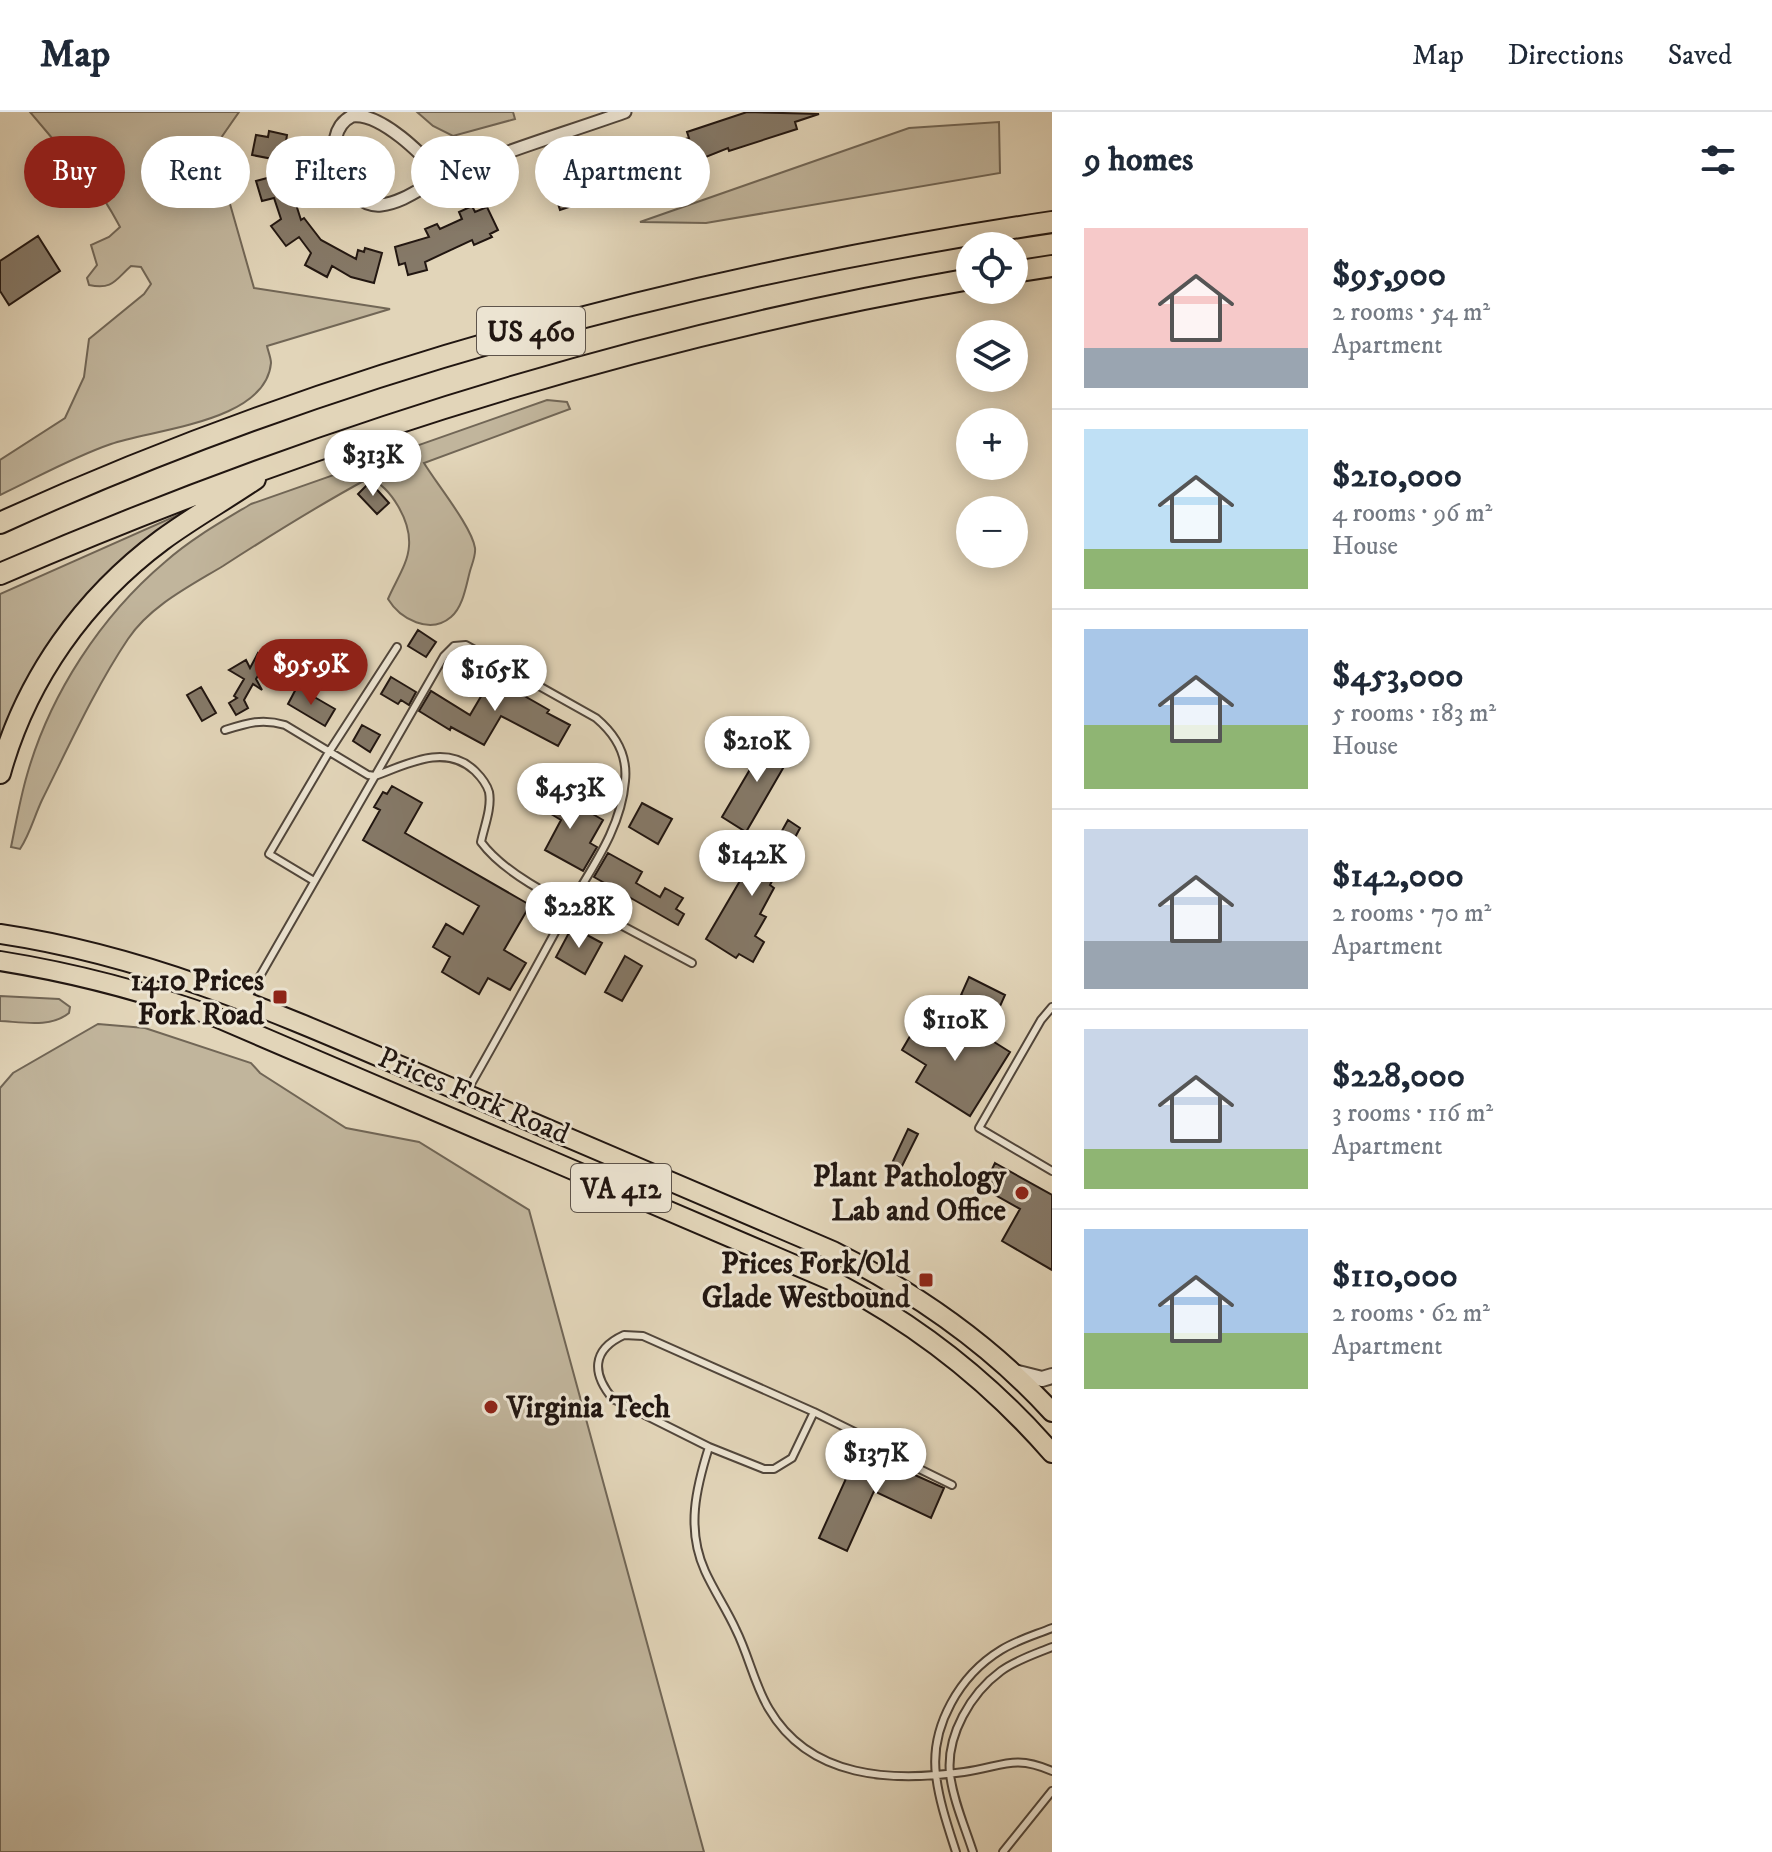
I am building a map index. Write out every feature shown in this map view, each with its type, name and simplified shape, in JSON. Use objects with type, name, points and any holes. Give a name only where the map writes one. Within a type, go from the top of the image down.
[{"type":"highway","name":"US 460","points":[[0,523],[122,470],[229,429],[481,346],[601,313],[807,264],[1052,222]]},
{"type":"highway","points":[[1028,270],[1052,266]]},
{"type":"highway","name":"US 460","points":[[0,574],[151,510],[285,459],[462,400],[644,348],[783,315],[956,282]]},
{"type":"highway","points":[[0,773],[21,713],[37,681],[89,606],[159,542],[285,459]]},
{"type":"main road","name":"Prices Fork Road","points":[[0,934],[80,948],[139,964],[245,1000],[860,1264],[929,1305],[970,1335],[1050,1406]]},
{"type":"main road","name":"Prices Fork Road","points":[[0,961],[114,984],[232,1024],[837,1283],[886,1310],[945,1350],[1002,1398],[1052,1453]]},
{"type":"street","points":[[519,150],[625,112]]},
{"type":"street","points":[[361,113],[382,119],[400,132],[443,177],[407,197],[384,205],[367,204],[347,186],[333,146],[337,130],[361,113]]},
{"type":"street","points":[[1013,1372],[1042,1379],[1052,1376]]},
{"type":"street","points":[[1026,1424],[1050,1406]]},
{"type":"lane","points":[[232,1024],[444,656],[454,646],[466,645],[596,718],[612,732],[621,749],[626,777],[620,813],[599,858],[466,1094]]},
{"type":"lane","points":[[314,881],[269,854],[329,752],[397,647]]},
{"type":"lane","points":[[225,730],[255,720],[285,725],[368,775],[375,776],[433,757],[453,757],[468,764],[482,778],[489,792],[481,842],[489,853],[509,869],[570,905],[587,907],[692,963]]},
{"type":"lane","points":[[1052,1007],[1041,1020],[979,1128],[1052,1171]]},
{"type":"lane","points":[[814,1412],[792,1458],[774,1469],[764,1469],[709,1447],[613,1399],[599,1379],[597,1367],[601,1353],[610,1341],[624,1335],[643,1336],[814,1412],[952,1485]]},
{"type":"lane","points":[[709,1447],[694,1503],[697,1549],[704,1569],[743,1644],[770,1711],[792,1738],[812,1754],[835,1766],[870,1775],[936,1775],[1017,1761],[1052,1771]]},
{"type":"lane","points":[[956,1852],[936,1775],[937,1740],[950,1704],[978,1668],[998,1652],[1052,1628]]},
{"type":"lane","points":[[973,1852],[950,1773],[950,1757],[959,1724],[979,1693],[1003,1670],[1052,1647]]},
{"type":"lane","points":[[1003,1852],[1052,1791]]},
{"type":"shaded area","points":[[30,112],[239,112],[222,136],[141,136],[141,208],[231,208],[254,288],[390,309],[267,346],[271,363],[264,383],[250,398],[230,411],[111,444],[0,495],[0,460],[65,418],[84,377],[89,339],[144,294],[151,284],[141,267],[131,266],[109,285],[89,285],[87,278],[97,265],[91,245],[109,237],[120,227],[109,208],[125,208],[125,136],[50,136]]},
{"type":"shaded area","points":[[417,112],[513,112],[515,119],[453,136],[433,126]]},
{"type":"shaded area","points":[[999,122],[1000,173],[706,223],[640,222],[680,208],[710,208],[710,198],[909,128]]},
{"type":"shaded area","points":[[547,400],[567,402],[570,409],[424,463],[461,517],[475,548],[464,596],[451,617],[434,625],[416,622],[400,613],[388,599],[406,559],[409,536],[403,516],[392,497],[369,478],[184,589],[147,616],[128,639],[93,698],[20,849],[11,847],[37,745],[64,686],[99,632],[120,607],[175,554],[251,504]]},
{"type":"shaded area","points":[[196,507],[128,560],[0,744],[0,594]]},
{"type":"shaded area","points":[[0,996],[59,999],[70,1007],[69,1013],[54,1021],[0,1021]]},
{"type":"shaded area","name":"Virginia Tech","points":[[98,1024],[145,1028],[251,1063],[260,1073],[346,1128],[419,1142],[529,1210],[704,1852],[0,1852],[0,1088],[13,1073]]},
{"type":"building","points":[[747,112],[819,114],[795,122],[797,129],[710,155],[710,136],[688,136],[687,132]]},
{"type":"building","points":[[269,131],[287,135],[287,136],[268,136]]},
{"type":"building","points":[[256,135],[266,137],[266,158],[252,155]]},
{"type":"building","points":[[266,178],[266,200],[262,201],[256,181]]},
{"type":"building","points":[[277,208],[297,208],[301,220],[304,218],[321,240],[356,259],[358,250],[364,252],[365,248],[382,253],[374,283],[351,277],[332,266],[327,277],[305,265],[311,253],[299,237],[286,246],[271,226],[281,219]]},
{"type":"building","points":[[468,208],[473,208],[475,212],[487,208],[498,230],[490,234],[492,237],[474,245],[472,240],[425,262],[427,270],[408,275],[405,263],[399,265],[395,247],[429,237],[425,229],[437,224],[440,229],[462,219],[459,212]]},
{"type":"building","points":[[38,236],[60,271],[9,305],[0,291],[0,261]]},
{"type":"building","points":[[370,482],[389,503],[377,514],[358,494]]},
{"type":"building","points":[[418,630],[436,642],[426,657],[408,646]]},
{"type":"building","points":[[258,653],[268,659],[256,679],[262,690],[253,684],[244,700],[248,708],[236,715],[229,703],[237,698],[234,696],[244,679],[229,670],[246,660],[250,668]]},
{"type":"building","points":[[479,670],[570,725],[558,746],[501,716],[484,745],[451,727],[450,730],[419,711],[431,691],[470,715],[483,693],[470,685]]},
{"type":"building","points":[[391,677],[416,692],[409,705],[401,700],[398,704],[381,694]]},
{"type":"building","points":[[201,687],[216,713],[202,721],[187,695]]},
{"type":"building","points":[[297,687],[335,709],[325,726],[288,704]]},
{"type":"building","points":[[362,725],[380,735],[370,752],[353,741]]},
{"type":"building","points":[[769,737],[793,751],[746,832],[722,817]]},
{"type":"building","points":[[392,786],[422,803],[405,833],[530,905],[504,950],[526,963],[510,990],[488,978],[479,994],[442,972],[450,957],[433,947],[446,924],[463,934],[479,906],[363,840],[380,810],[374,807],[383,792],[387,794]]},
{"type":"building","points":[[534,790],[568,809],[572,802],[603,820],[590,843],[597,847],[583,871],[545,850],[561,820],[528,800]]},
{"type":"building","points":[[642,803],[672,819],[658,844],[629,827]]},
{"type":"building","points":[[788,820],[800,828],[770,885],[774,888],[760,914],[766,917],[755,936],[764,942],[753,962],[739,954],[736,958],[706,939],[768,833],[778,838]]},
{"type":"building","points":[[608,853],[642,872],[636,883],[660,897],[665,888],[683,898],[676,909],[684,914],[678,925],[594,877]]},
{"type":"building","points":[[572,927],[602,943],[585,974],[556,957]]},
{"type":"building","points":[[625,956],[642,966],[622,1001],[605,992]]},
{"type":"building","points":[[969,977],[1005,995],[997,1013],[961,995]]},
{"type":"building","points":[[923,1014],[958,1036],[971,1041],[975,1035],[981,1038],[983,1035],[1010,1052],[970,1116],[916,1082],[926,1065],[902,1050]]},
{"type":"building","points":[[908,1129],[918,1134],[902,1166],[893,1161]]},
{"type":"building","points":[[995,1163],[1052,1195],[1052,1270],[1002,1241],[1020,1209],[983,1188]]},
{"type":"building","points":[[859,1450],[944,1488],[931,1518],[874,1491],[847,1551],[819,1538]]},
{"type":"place","name":"1410 Prices Fork Road","points":[[280,997]]},
{"type":"place","name":"Plant Pathology Lab and Office","points":[[1022,1193]]},
{"type":"place","name":"Prices Fork/Old Glade Westbound","points":[[926,1280]]},
{"type":"place","name":"Virginia Tech","points":[[491,1407]]}]
